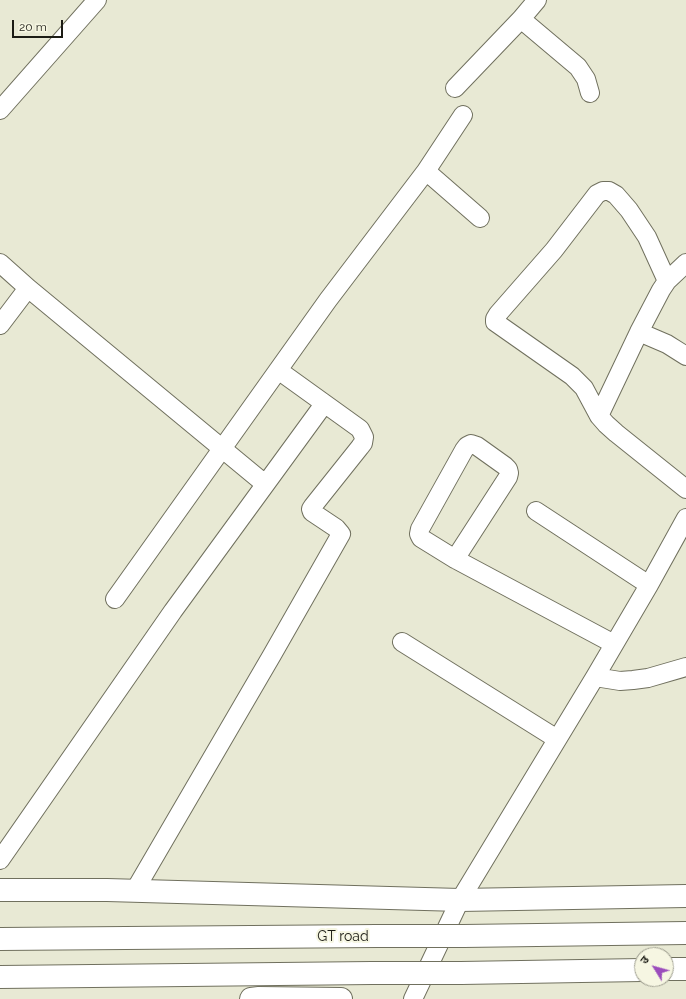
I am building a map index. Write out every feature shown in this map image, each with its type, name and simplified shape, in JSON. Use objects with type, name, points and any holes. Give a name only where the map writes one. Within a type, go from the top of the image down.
[{"type":"main road","points":[[0,890],[135,890],[460,900],[686,896]]},
{"type":"main road","name":"GT road","points":[[0,939],[686,933]]},
{"type":"main road","points":[[674,969],[686,969]]},
{"type":"main road","points":[[0,977],[634,970]]},
{"type":"main road","points":[[251,999],[341,999]]},
{"type":"street","points":[[0,110],[97,0]]},
{"type":"street","points":[[455,88],[521,19],[537,0]]},
{"type":"street","points":[[521,19],[578,67],[586,79],[590,93]]},
{"type":"street","points":[[115,599],[328,300],[426,171],[463,115]]},
{"type":"street","points":[[426,171],[480,218]]},
{"type":"street","points":[[667,280],[647,238],[629,210],[616,194],[609,191],[603,191],[597,194],[562,241],[495,319],[495,322],[578,381],[584,388],[606,424],[686,489]]},
{"type":"street","points":[[0,263],[28,288],[265,484]]},
{"type":"street","points":[[600,416],[639,332],[661,290],[667,280],[686,263]]},
{"type":"street","points":[[0,325],[28,288]]},
{"type":"street","points":[[639,332],[667,344],[686,356]]},
{"type":"street","points":[[135,890],[341,534],[336,528],[312,512],[311,509],[363,443],[364,437],[360,429],[278,370]]},
{"type":"street","points":[[0,860],[173,612],[324,404]]},
{"type":"street","points":[[455,558],[508,477],[509,473],[505,466],[477,446],[471,444],[464,450],[420,529],[419,534],[421,538],[455,558],[614,644]]},
{"type":"street","points":[[536,511],[649,585]]},
{"type":"street","points":[[413,999],[460,900],[649,585],[686,518]]},
{"type":"street","points":[[402,642],[557,739]]},
{"type":"street","points":[[595,676],[620,681],[633,680],[648,678],[686,667]]}]
